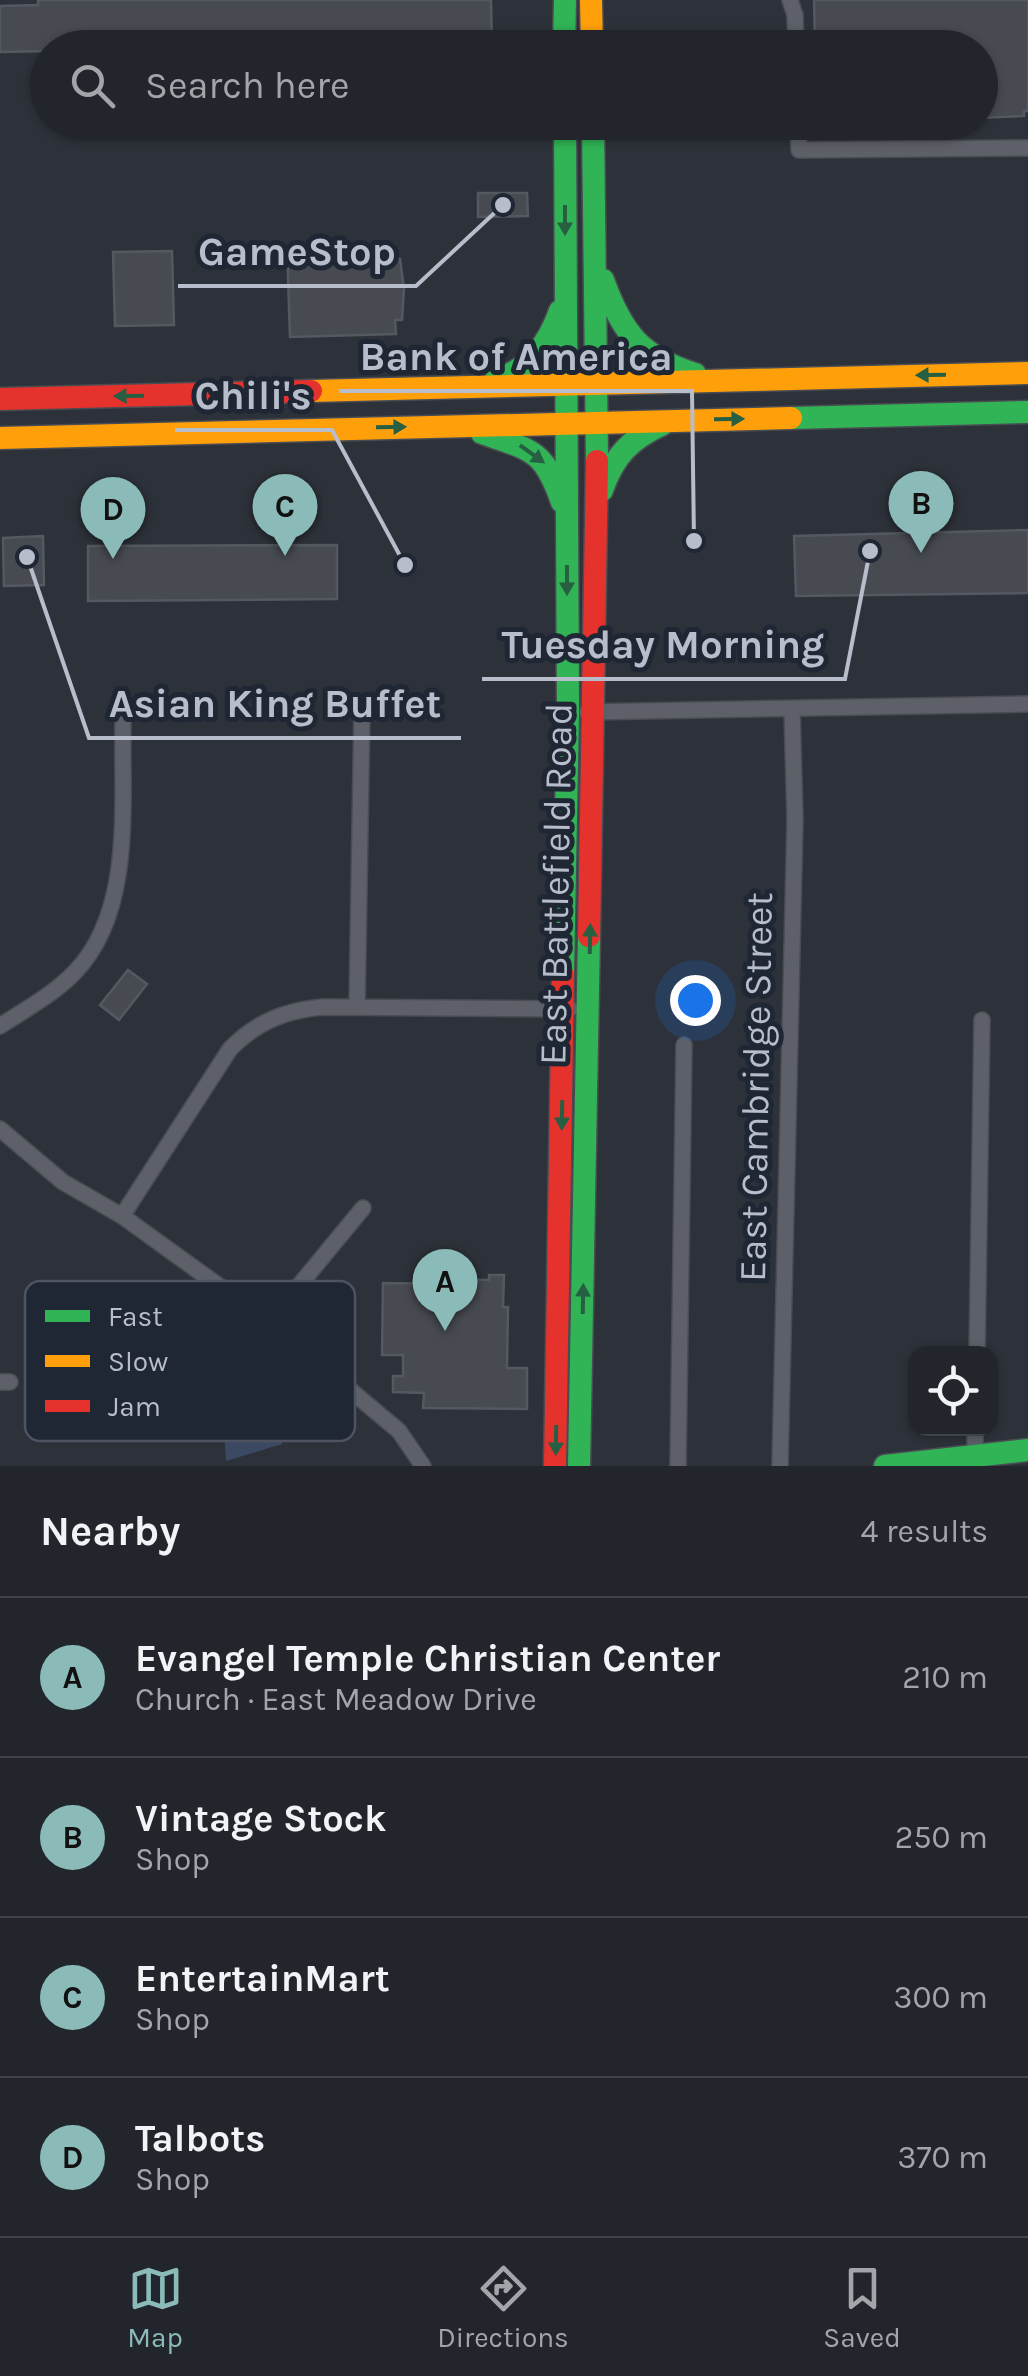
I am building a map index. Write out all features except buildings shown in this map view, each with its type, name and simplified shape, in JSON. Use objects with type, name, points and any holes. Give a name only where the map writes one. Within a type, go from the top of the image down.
[{"type":"main road","points":[[564,30],[565,0]]},
{"type":"main road","points":[[592,0],[592,30]]},
{"type":"main road","name":"East Battlefield Road","points":[[555,1466],[568,713],[564,140]]},
{"type":"main road","name":"East Battlefield Road","points":[[579,1466],[597,510],[593,140]]},
{"type":"main road","points":[[595,248],[613,310],[637,346],[665,363],[719,380]]},
{"type":"main road","points":[[471,388],[507,377],[536,356],[554,328],[566,288]]},
{"type":"main road","points":[[4,398],[1028,373]]},
{"type":"main road","points":[[2,438],[1028,412]]},
{"type":"main road","points":[[597,510],[607,474],[620,450],[643,432],[671,421]]},
{"type":"main road","points":[[463,426],[535,452],[556,482],[567,518]]},
{"type":"main road","points":[[885,1466],[1028,1450]]},
{"type":"street","points":[[790,0],[795,30]]},
{"type":"street","points":[[799,140],[799,150],[1028,148]]},
{"type":"street","points":[[568,713],[1028,704]]},
{"type":"street","points":[[357,1006],[362,709]]},
{"type":"street","name":"East Cambridge Street","points":[[780,1466],[795,820],[792,709]]},
{"type":"street","points":[[0,1026],[52,992],[74,972],[93,949],[107,922],[118,880],[122,720]]},
{"type":"street","points":[[122,1216],[238,1041],[256,1026],[290,1012],[357,1006],[589,1010]]},
{"type":"street","points":[[976,1346],[982,1020]]},
{"type":"street","points":[[678,1466],[684,1045]]},
{"type":"street","points":[[0,1130],[63,1182],[122,1216],[212,1281]]},
{"type":"street","points":[[303,1281],[363,1208]]},
{"type":"street","points":[[355,1394],[400,1431],[423,1466]]},
{"type":"street","points":[[975,1456],[976,1436]]},
{"type":"water","points":[[225,1441],[282,1441],[282,1444],[226,1461]]},
{"type":"traffic: fast","points":[[564,30],[565,0]]},
{"type":"traffic: fast","points":[[563,975],[568,713],[565,140]]},
{"type":"traffic: fast","points":[[593,140],[597,461]]},
{"type":"traffic: fast","points":[[603,280],[618,315],[636,340],[661,360],[695,374]]},
{"type":"traffic: fast","points":[[495,381],[536,354],[560,311]]},
{"type":"traffic: fast","points":[[791,418],[1028,412]]},
{"type":"traffic: fast","points":[[602,490],[625,450],[663,424]]},
{"type":"traffic: fast","points":[[482,433],[534,454],[549,471],[562,502]]},
{"type":"traffic: fast","points":[[579,1466],[589,936]]},
{"type":"traffic: fast","points":[[885,1466],[1028,1450]]},
{"type":"traffic: slow","points":[[591,0],[592,30]]},
{"type":"traffic: slow","points":[[311,391],[1028,373]]},
{"type":"traffic: slow","points":[[0,438],[791,418]]},
{"type":"traffic: jam","points":[[0,399],[311,391]]},
{"type":"traffic: jam","points":[[589,936],[597,461]]},
{"type":"traffic: jam","points":[[555,1466],[563,975]]},
{"type":"place","name":"GameStop","points":[[503,205]]},
{"type":"place","name":"Bank of America","points":[[694,541]]},
{"type":"place","name":"Tuesday Morning","points":[[870,551]]},
{"type":"place","name":"Vintage Stock","points":[[921,553]]},
{"type":"place","name":"EntertainMart","points":[[285,556]]},
{"type":"place","name":"Asian King Buffet","points":[[27,557]]},
{"type":"place","name":"Talbots","points":[[113,559]]},
{"type":"place","name":"Chili's","points":[[405,565]]},
{"type":"place","name":"Evangel Temple Christian Center","points":[[445,1331]]}]
